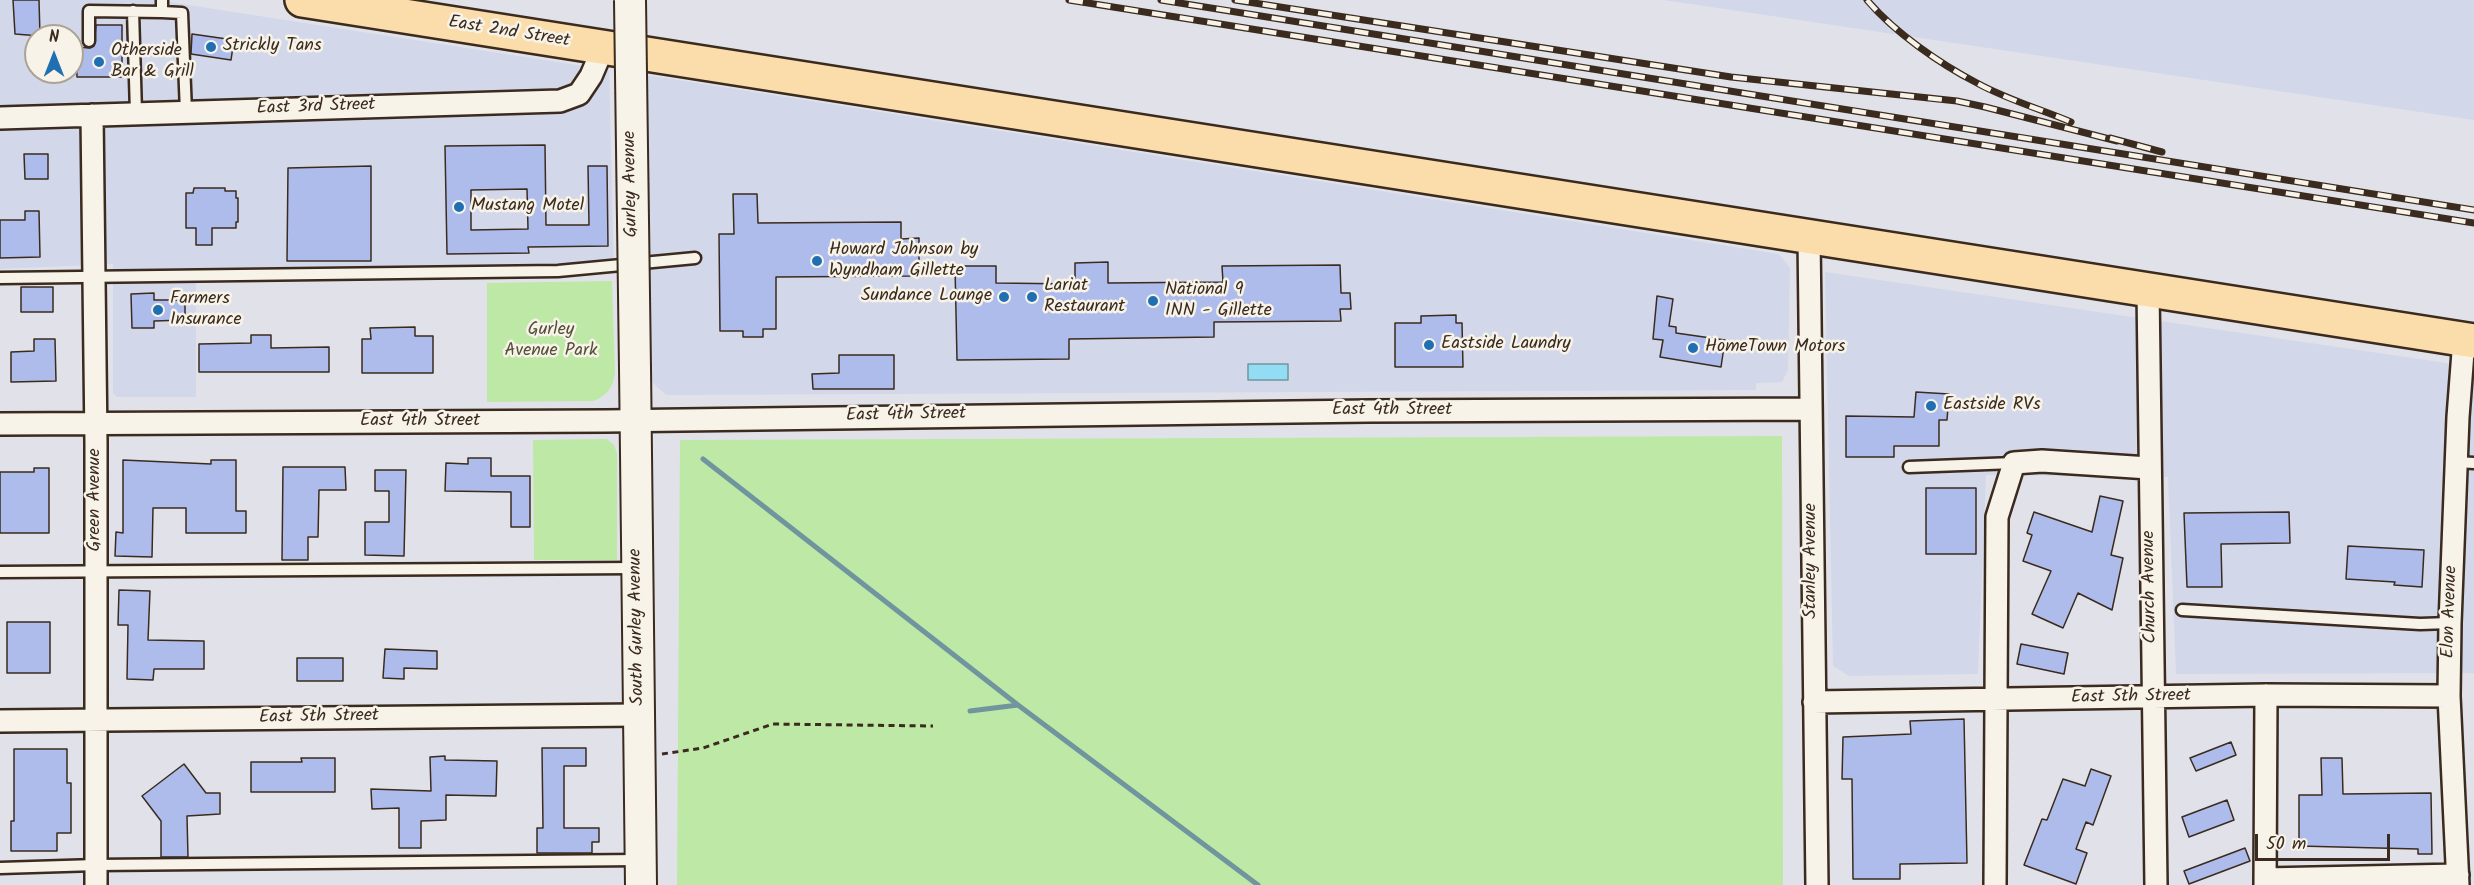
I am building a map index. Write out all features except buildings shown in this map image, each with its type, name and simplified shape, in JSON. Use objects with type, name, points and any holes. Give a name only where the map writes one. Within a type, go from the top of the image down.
[{"type":"main road","name":"East 2nd Street","points":[[302,0],[717,67],[2469,340]]},
{"type":"street","name":"Gurley Avenue","points":[[630,0],[635,368]]},
{"type":"street","name":"East 3rd Street","points":[[0,118],[560,100],[579,94],[591,76],[603,48]]},
{"type":"street","name":"Green Avenue","points":[[92,115],[96,875]]},
{"type":"street","name":"Stanley Avenue","points":[[1809,237],[1817,885]]},
{"type":"street","name":"Church Avenue","points":[[2148,290],[2156,885]]},
{"type":"street","name":"Elon Avenue","points":[[2458,880],[2449,696],[2450,623],[2465,462],[2469,340]]},
{"type":"street","name":"South Gurley Avenue","points":[[635,368],[641,873]]},
{"type":"street","name":"East 4th Street","points":[[0,424],[636,420],[1346,411],[1811,409]]},
{"type":"street","points":[[1995,885],[1997,517],[2014,463],[2042,461],[2150,468]]},
{"type":"street","points":[[2266,695],[2265,882],[2458,880]]},
{"type":"street","name":"East 5th Street","points":[[1814,702],[2266,695],[2449,696]]},
{"type":"street","name":"East 5th Street","points":[[0,721],[639,715]]},
{"type":"lane","points":[[89,41],[88,10],[133,11],[162,6],[182,13],[186,112]]},
{"type":"lane","points":[[133,11],[136,113]]},
{"type":"lane","points":[[0,278],[558,271],[695,258]]},
{"type":"lane","points":[[1909,466],[2014,463]]},
{"type":"lane","points":[[0,572],[638,568]]},
{"type":"lane","points":[[2182,610],[2420,624],[2450,623]]},
{"type":"lane","points":[[0,868],[96,875],[641,873]]},
{"type":"path","points":[[640,756],[703,748],[773,724],[933,726]]},
{"type":"shaded area","points":[[0,0],[156,0],[609,70],[614,271],[196,275],[196,397],[117,397],[113,393],[113,264],[0,269]]},
{"type":"shaded area","points":[[1664,0],[2474,0],[2474,120]]},
{"type":"shaded area","points":[[640,74],[1779,254],[1790,268],[1788,370],[1782,382],[1756,383],[1756,390],[666,395],[652,382],[647,367]]},
{"type":"shaded area","points":[[1825,272],[2474,367],[2474,673],[2176,674],[2168,477],[1986,475],[1978,674],[1849,676],[1833,666]]},
{"type":"green space","name":"Gurley Avenue Park","points":[[612,281],[615,373],[613,383],[606,393],[594,401],[487,402],[487,283]]},
{"type":"green space","points":[[1782,436],[1783,885],[677,885],[680,440]]},
{"type":"green space","points":[[607,439],[614,445],[617,453],[617,560],[534,560],[533,440]]},
{"type":"water","points":[[1248,364],[1288,364],[1288,380],[1248,380]]},
{"type":"waterway","points":[[703,459],[1018,705],[1258,885]]},
{"type":"waterway","points":[[970,711],[1018,705]]},
{"type":"railway","points":[[1069,0],[2474,223]]},
{"type":"railway","points":[[1161,0],[2474,210]]},
{"type":"railway","points":[[1235,0],[1731,77],[1957,101],[2117,141]]},
{"type":"railway","points":[[1867,0],[1890,24],[1948,67],[2000,94],[2071,122]]},
{"type":"railway","points":[[2110,138],[2162,152]]},
{"type":"place","name":"Strickly Tans","points":[[211,47]]},
{"type":"place","name":"Otherside Bar & Grill","points":[[99,62]]},
{"type":"place","name":"Mustang Motel","points":[[459,207]]},
{"type":"place","name":"Howard Johnson by Wyndham Gillette","points":[[817,261]]},
{"type":"place","name":"Sundance Lounge","points":[[1004,297]]},
{"type":"place","name":"Lariat Restaurant","points":[[1032,297]]},
{"type":"place","name":"National 9 INN - Gillette","points":[[1153,301]]},
{"type":"place","name":"Farmers Insurance","points":[[158,310]]},
{"type":"place","name":"Eastside Laundry","points":[[1429,345]]},
{"type":"place","name":"HomeTown Motors","points":[[1693,348]]},
{"type":"place","name":"Eastside RVs","points":[[1931,406]]}]
